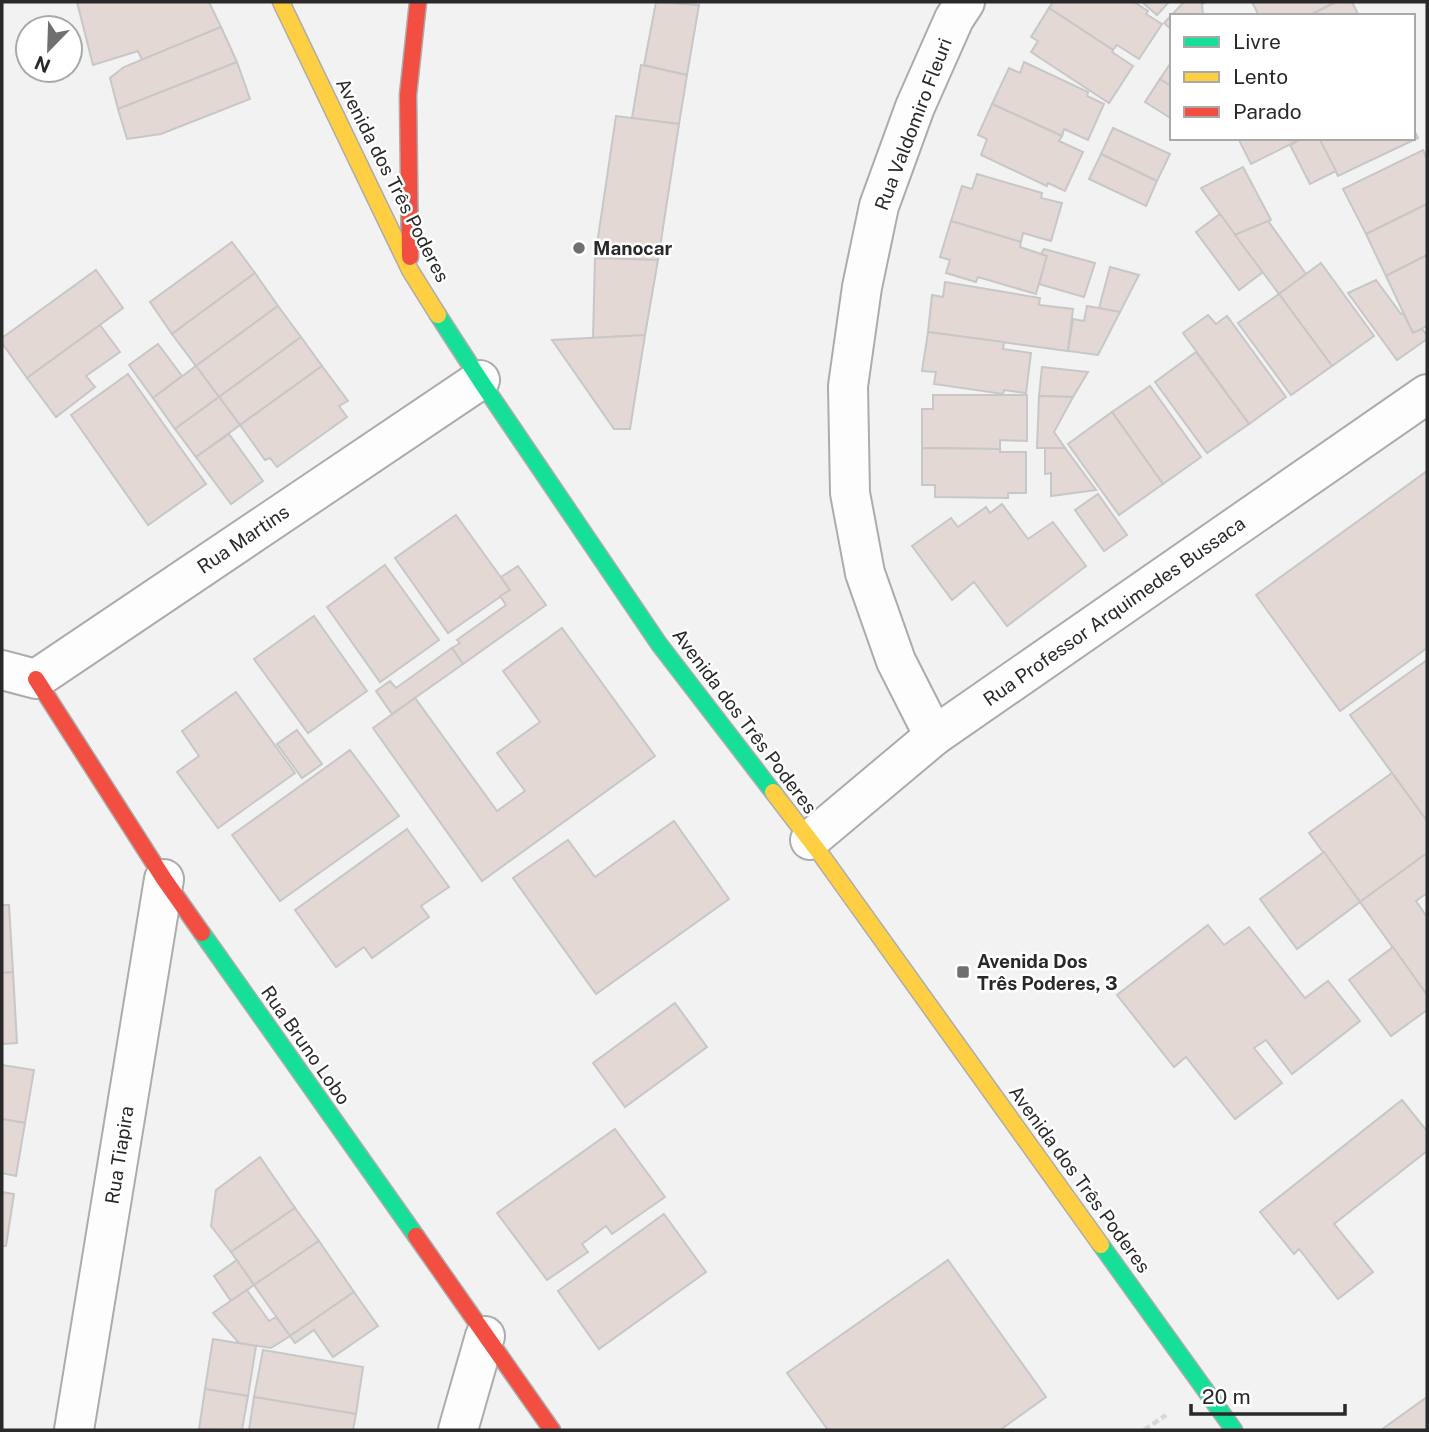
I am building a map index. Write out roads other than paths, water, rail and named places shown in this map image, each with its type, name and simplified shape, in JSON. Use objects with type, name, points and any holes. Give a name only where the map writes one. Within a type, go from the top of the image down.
[{"type":"main road","name":"Avenida dos Três Poderes","points":[[281,2],[410,270],[480,380],[659,644],[810,840],[1234,1430]]},
{"type":"main road","points":[[410,270],[408,95],[418,2]]},
{"type":"main road","name":"Rua Bruno Lobo","points":[[19,675],[552,1430]]},
{"type":"street","name":"Rua Valdomiro Fleuri","points":[[934,736],[896,661],[865,573],[850,493],[848,386],[862,287],[879,205],[915,107],[954,19],[965,2]]},
{"type":"street","name":"Rua Martins","points":[[19,675],[480,380]]},
{"type":"street","name":"Rua Professor Arquimedes Bussaca","points":[[810,840],[934,736],[1427,394]]},
{"type":"street","name":"Rua Tiapira","points":[[74,1430],[164,879]]},
{"type":"street","points":[[458,1430],[485,1336]]},
{"type":"place","name":"Manocar","points":[[579,248]]},
{"type":"place","name":"Avenida Dos Três Poderes, 3","points":[[963,972]]}]
